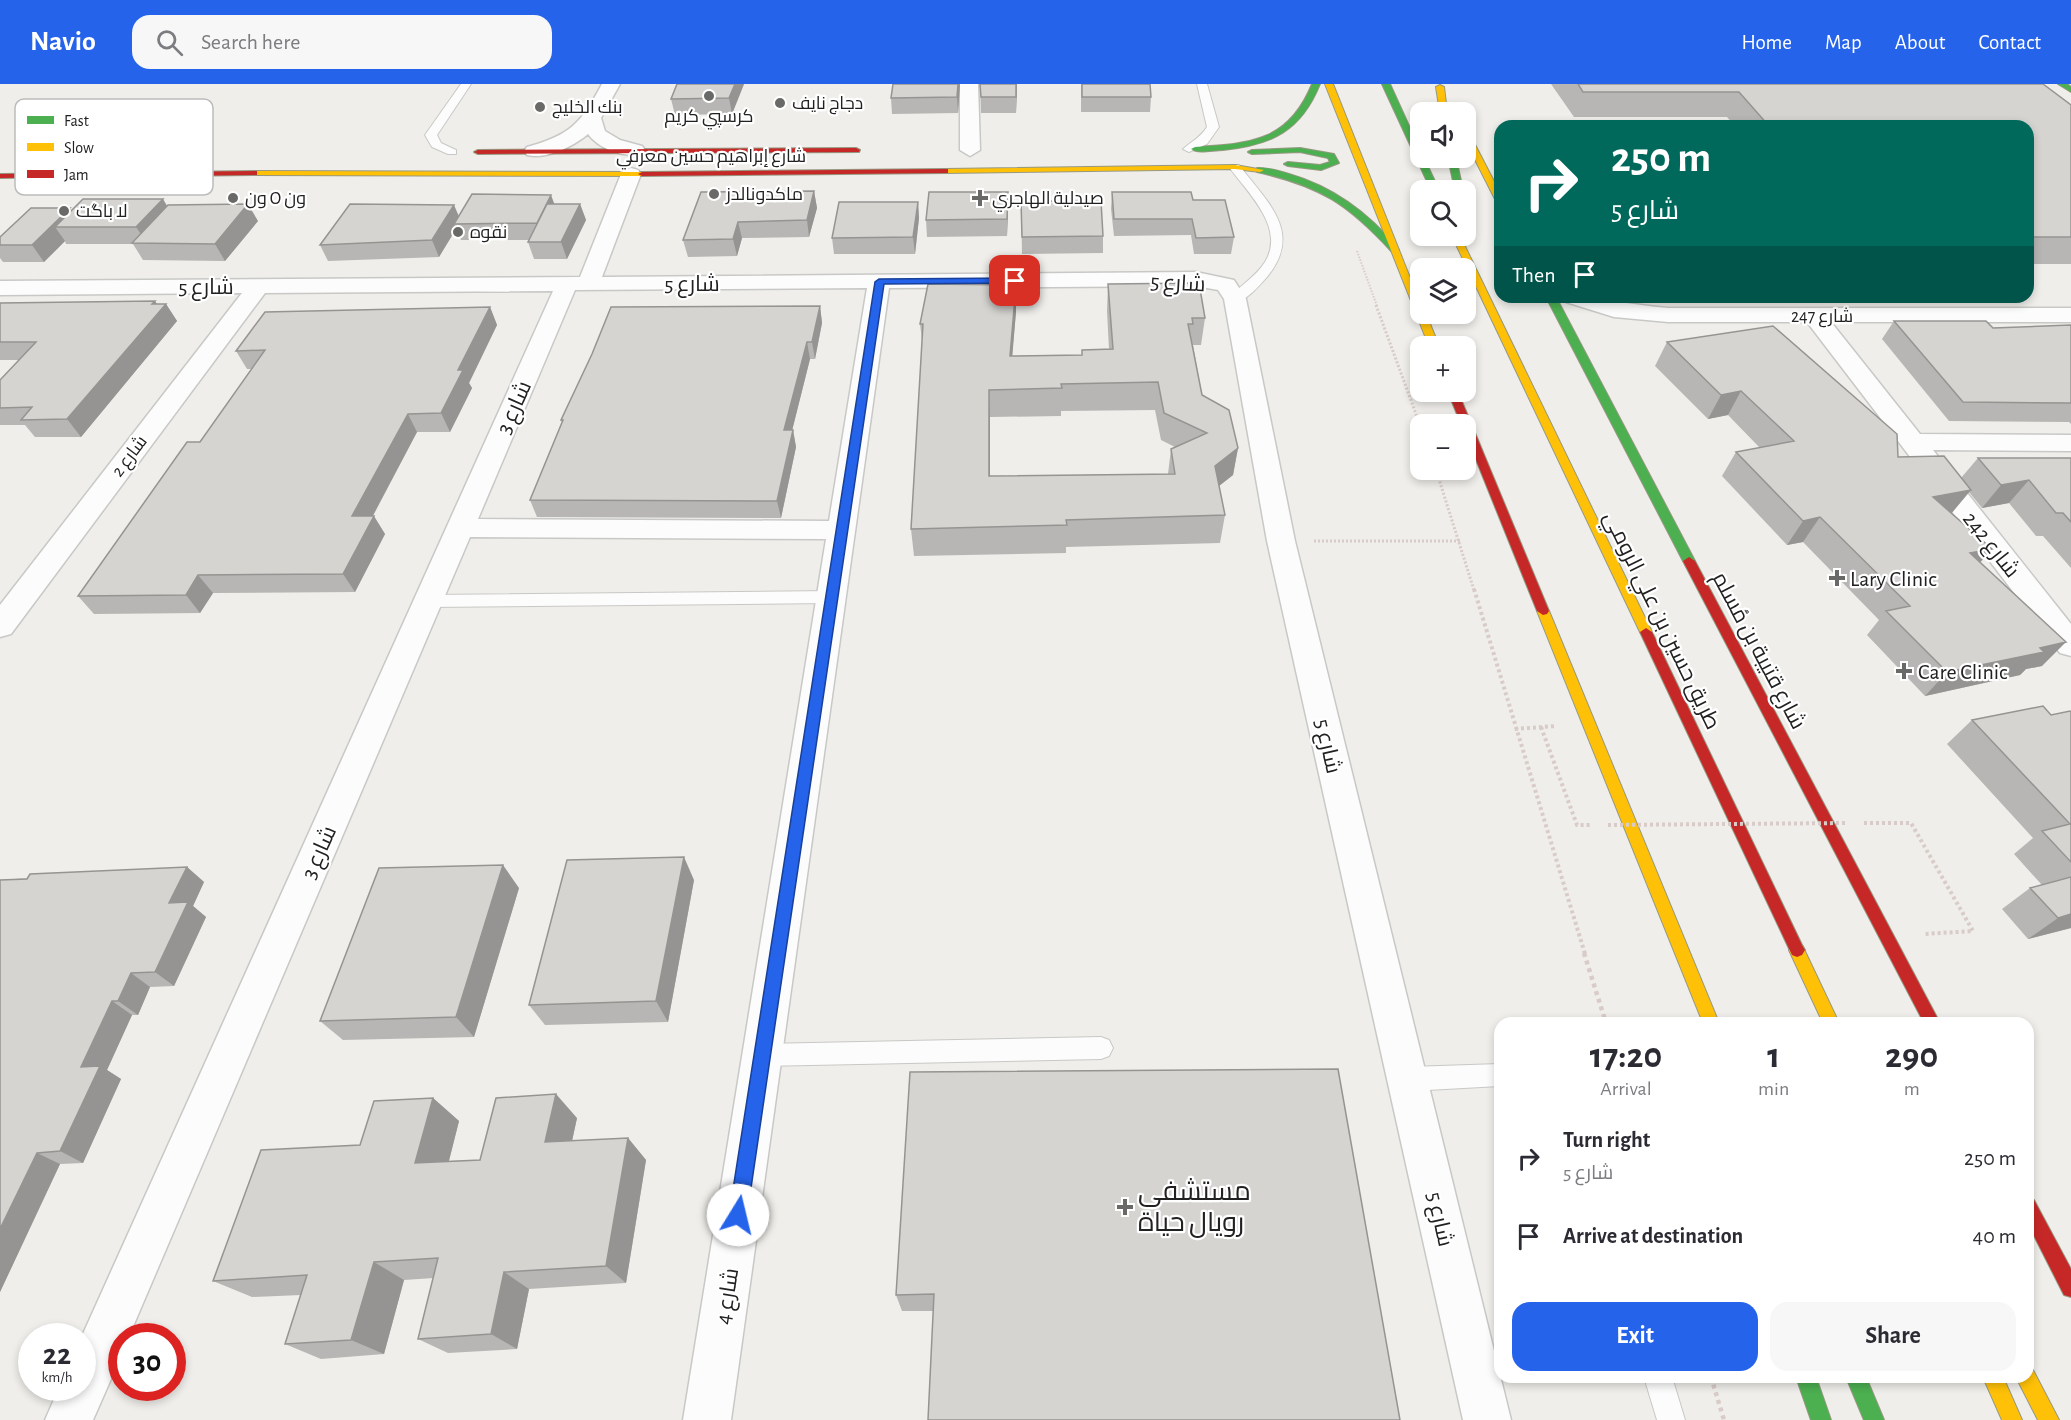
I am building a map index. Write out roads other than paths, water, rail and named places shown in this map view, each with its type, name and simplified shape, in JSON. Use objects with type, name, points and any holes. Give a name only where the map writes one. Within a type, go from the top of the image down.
[{"type":"main road","points":[[1215,148],[1258,141],[1279,134],[1298,123],[1307,113],[1316,84]]},
{"type":"main road","points":[[1329,84],[1410,286]]},
{"type":"main road","points":[[1386,84],[1430,180]]},
{"type":"main road","points":[[2062,84],[2071,90]]},
{"type":"main road","points":[[1439,86],[1442,102]]},
{"type":"main road","points":[[1439,86],[1448,102]]},
{"type":"main road","points":[[1047,170],[1121,159],[1225,159],[1321,168],[1335,163],[1331,156],[1317,151],[1183,149]]},
{"type":"main road","name":"شارع إبراهيم حسين معرفي","points":[[423,152],[866,150]]},
{"type":"main road","points":[[1476,154],[1494,189]]},
{"type":"main road","points":[[213,167],[284,165],[294,163],[297,159]]},
{"type":"main road","name":"شارع إبراهيم حسين معرفي","points":[[213,173],[631,174],[1235,167],[1278,172],[1312,182],[1340,195],[1373,223],[1395,250]]},
{"type":"main road","name":"شارع إبراهيم حسين معرفي","points":[[0,176],[15,176]]},
{"type":"main road","name":"طريق حسين بن علي الرومي","points":[[1476,278],[1773,896],[1828,1017]]},
{"type":"main road","name":"شارع قتيبة بن مُسلم","points":[[1554,303],[1929,1017]]},
{"type":"main road","points":[[1456,402],[1709,1017]]},
{"type":"main road","points":[[1636,839],[1678,980]]},
{"type":"main road","points":[[1773,896],[1837,1017]]},
{"type":"main road","points":[[2034,1217],[2071,1288]]},
{"type":"main road","points":[[2045,1238],[2062,1238]]},
{"type":"main road","points":[[1808,1383],[1821,1420]]},
{"type":"main road","points":[[1859,1383],[1874,1420]]},
{"type":"main road","points":[[1996,1383],[2012,1420]]},
{"type":"main road","points":[[2029,1383],[2049,1420]]},
{"type":"street","points":[[534,151],[573,138],[588,127],[611,84]]},
{"type":"street","points":[[969,84],[970,150]]},
{"type":"street","points":[[593,119],[593,127],[597,135],[606,141],[635,150]]},
{"type":"street","name":"شارع 3","points":[[69,1420],[460,528],[631,174]]},
{"type":"street","name":"شارع 5","points":[[0,288],[1196,279],[1226,285],[1235,299],[1281,541],[1409,1079],[1487,1420]]},
{"type":"street","name":"شارع 4","points":[[707,1420],[879,282]]},
{"type":"street","name":"شارع 2","points":[[0,627],[259,286]]},
{"type":"street","name":"شارع 247","points":[[1592,303],[1614,310],[1668,315],[2071,315]]},
{"type":"street","name":"شارع 242","points":[[1814,316],[2071,645]]},
{"type":"street","points":[[1913,442],[2071,443]]},
{"type":"street","points":[[460,528],[842,530]]},
{"type":"lane","points":[[452,152],[436,145],[431,135],[466,84]]},
{"type":"lane","points":[[1183,149],[1203,142],[1213,127],[1202,84]]},
{"type":"lane","points":[[1235,167],[1268,212],[1278,233],[1277,258],[1263,277],[1235,299]]},
{"type":"lane","points":[[428,601],[832,597]]},
{"type":"lane","points":[[762,1055],[1101,1048]]},
{"type":"lane","points":[[1409,1079],[1494,1075]]},
{"type":"lane","points":[[1660,1383],[1671,1420]]},
{"type":"place","name":"كرسپي كريم","points":[[709,96]]},
{"type":"place","name":"دجاج نايف","points":[[780,103]]},
{"type":"place","name":"بنك الخليج","points":[[540,107]]},
{"type":"place","name":"ماكدونالدز","points":[[714,194]]},
{"type":"place","name":"ون O ون","points":[[233,198]]},
{"type":"place","name":"صيدلية الهاجري","points":[[980,198]]},
{"type":"place","name":"لا باگت","points":[[64,211]]},
{"type":"place","name":"نقوه","points":[[458,232]]},
{"type":"place","name":"Lary Clinic","points":[[1837,578]]},
{"type":"place","name":"Care Clinic","points":[[1904,671]]},
{"type":"place","name":"مستشفى رويال حياة","points":[[1125,1207]]}]
